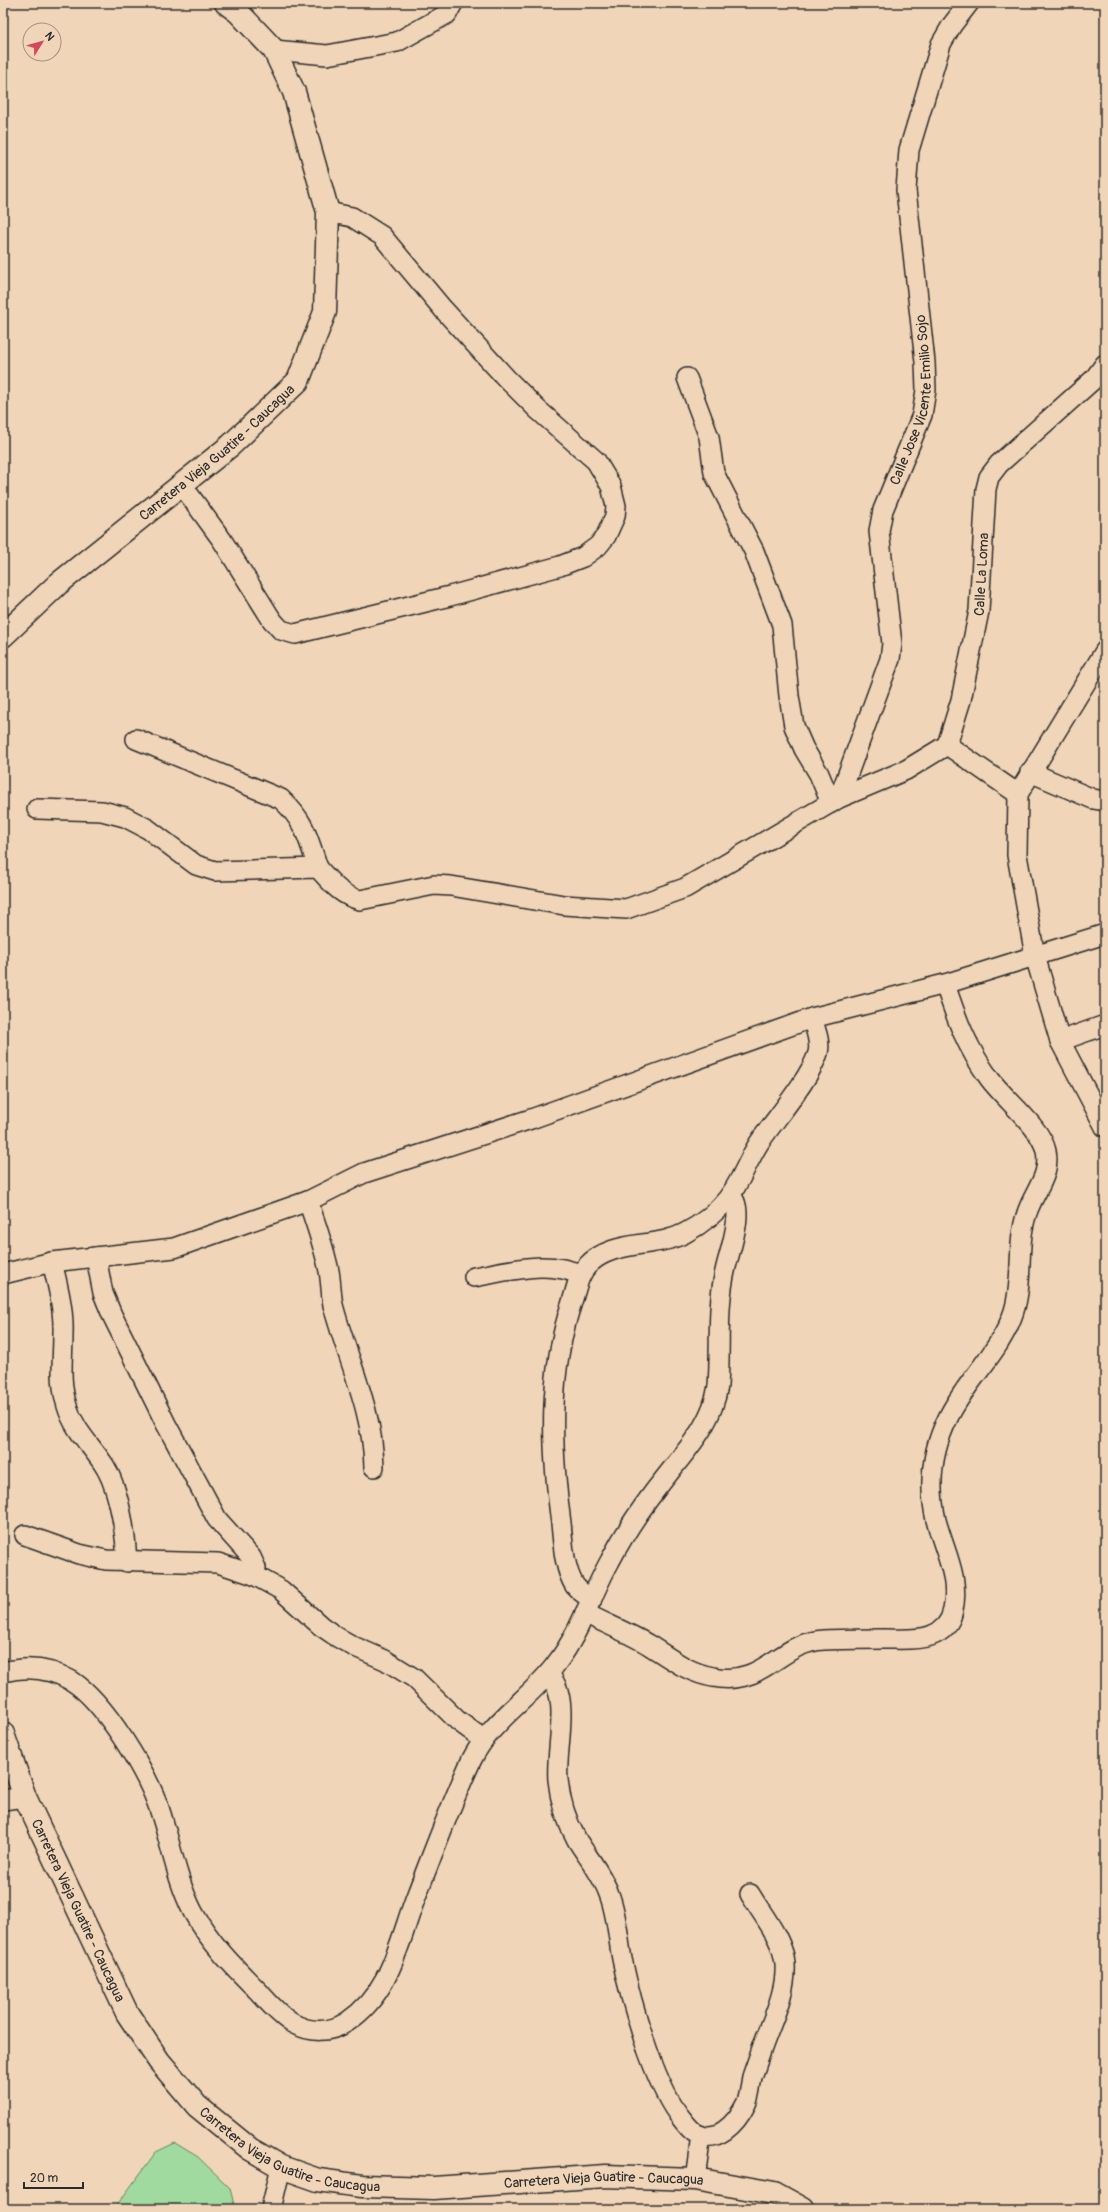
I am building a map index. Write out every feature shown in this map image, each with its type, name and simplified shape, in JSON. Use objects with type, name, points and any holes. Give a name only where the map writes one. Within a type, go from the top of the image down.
[{"type":"main road","name":"Carretera Vieja Guatire - Caucagua","points":[[3,636],[58,584],[231,445],[298,381],[325,312],[328,212],[294,92],[274,50],[238,12],[226,3]]},
{"type":"main road","name":"Carretera Vieja Guatire - Caucagua","points":[[3,1734],[25,1797],[127,2013],[158,2061],[197,2106],[250,2150],[280,2167],[318,2180],[362,2186],[434,2188],[605,2176],[695,2179],[774,2194],[803,2209]]},
{"type":"street","points":[[274,50],[327,54],[397,42],[447,14],[453,3]]},
{"type":"street","name":"Calle Jose Vicente Emilio Sojo","points":[[835,800],[890,659],[892,644],[879,531],[883,510],[922,415],[926,390],[925,362],[906,190],[909,150],[941,44],[952,25],[969,3]]},
{"type":"street","points":[[182,485],[222,540],[272,620],[280,630],[296,634],[450,596],[560,566],[591,552],[606,536],[612,526],[616,506],[614,496],[606,475],[596,462],[496,368],[443,309],[382,236],[352,217],[328,212]]},
{"type":"street","name":"Calle La Loma","points":[[947,745],[961,700],[979,611],[986,489],[989,477],[999,464],[1094,379],[1105,364]]},
{"type":"street","points":[[687,378],[709,437],[714,473],[754,551],[782,625],[789,696],[794,726],[804,750],[835,800]]},
{"type":"street","points":[[1105,651],[1018,794],[1017,856],[1035,956],[1060,1041],[1105,1127]]},
{"type":"street","points":[[136,739],[281,799],[295,812],[303,825],[318,868],[338,890],[349,897],[360,900],[434,885],[451,886],[564,905],[626,909],[685,888],[835,800],[906,770],[947,745],[1018,794]]},
{"type":"street","points":[[1030,772],[1093,800],[1105,801]]},
{"type":"street","points":[[37,809],[102,811],[125,817],[148,829],[196,865],[215,871],[318,868]]},
{"type":"street","points":[[3,1274],[52,1262],[174,1248],[308,1201],[364,1173],[531,1120],[812,1018],[945,984],[1105,934]]},
{"type":"street","points":[[812,1018],[819,1042],[818,1052],[811,1069],[758,1145],[730,1195],[710,1216],[684,1234],[669,1240],[609,1251],[598,1256],[580,1275],[566,1320],[557,1362],[553,1436],[557,1495],[568,1571],[588,1606],[686,1669],[715,1678],[729,1679],[755,1674],[795,1648],[806,1643],[831,1639],[916,1640],[936,1633],[946,1626],[952,1613],[955,1594],[953,1569],[937,1521],[933,1503],[932,1483],[935,1450],[959,1397],[1000,1342],[1008,1326],[1019,1290],[1024,1224],[1031,1202],[1043,1183],[1047,1164],[1047,1153],[1039,1133],[992,1081],[964,1039],[945,984]]},
{"type":"street","points":[[1060,1041],[1105,1025]]},
{"type":"street","points":[[3,1672],[28,1668],[41,1669],[64,1676],[83,1689],[105,1715],[125,1743],[148,1782],[164,1824],[183,1890],[204,1931],[229,1962],[280,2014],[297,2025],[318,2031],[331,2030],[345,2023],[361,2012],[380,1990],[393,1963],[416,1896],[466,1775],[483,1739],[548,1674],[566,1650],[609,1561],[626,1532],[659,1486],[701,1434],[713,1409],[719,1374],[719,1312],[721,1289],[732,1245],[738,1209],[737,1202],[730,1195]]},
{"type":"street","points":[[308,1201],[322,1242],[329,1273],[333,1303],[365,1405],[374,1445],[374,1467]]},
{"type":"street","points":[[96,1257],[103,1293],[112,1315],[154,1401],[202,1494],[217,1518],[251,1557],[256,1568],[254,1575]]},
{"type":"street","points":[[52,1262],[62,1308],[64,1334],[60,1374],[62,1390],[72,1419],[86,1442],[104,1465],[112,1482],[126,1541],[127,1562]]},
{"type":"street","points":[[474,1278],[541,1268],[569,1270],[580,1275]]},
{"type":"street","points":[[25,1535],[79,1554],[127,1562],[218,1563],[254,1575],[281,1590],[321,1626],[337,1637],[352,1646],[385,1660],[414,1678],[458,1721],[483,1739]]},
{"type":"street","points":[[548,1674],[554,1679],[561,1702],[557,1769],[563,1807],[577,1839],[601,1876],[610,1895],[632,2002],[660,2078],[675,2110],[693,2132],[701,2135],[714,2136],[725,2131],[735,2122],[747,2102],[753,2076],[784,1987],[785,1963],[783,1951],[750,1894]]},
{"type":"street","points":[[3,1800],[25,1797]]},
{"type":"street","points":[[695,2179],[701,2135]]},
{"type":"street","points":[[270,2209],[280,2167]]},
{"type":"green space","points":[[175,2143],[198,2157],[230,2188],[235,2209],[114,2209],[156,2152]]}]
